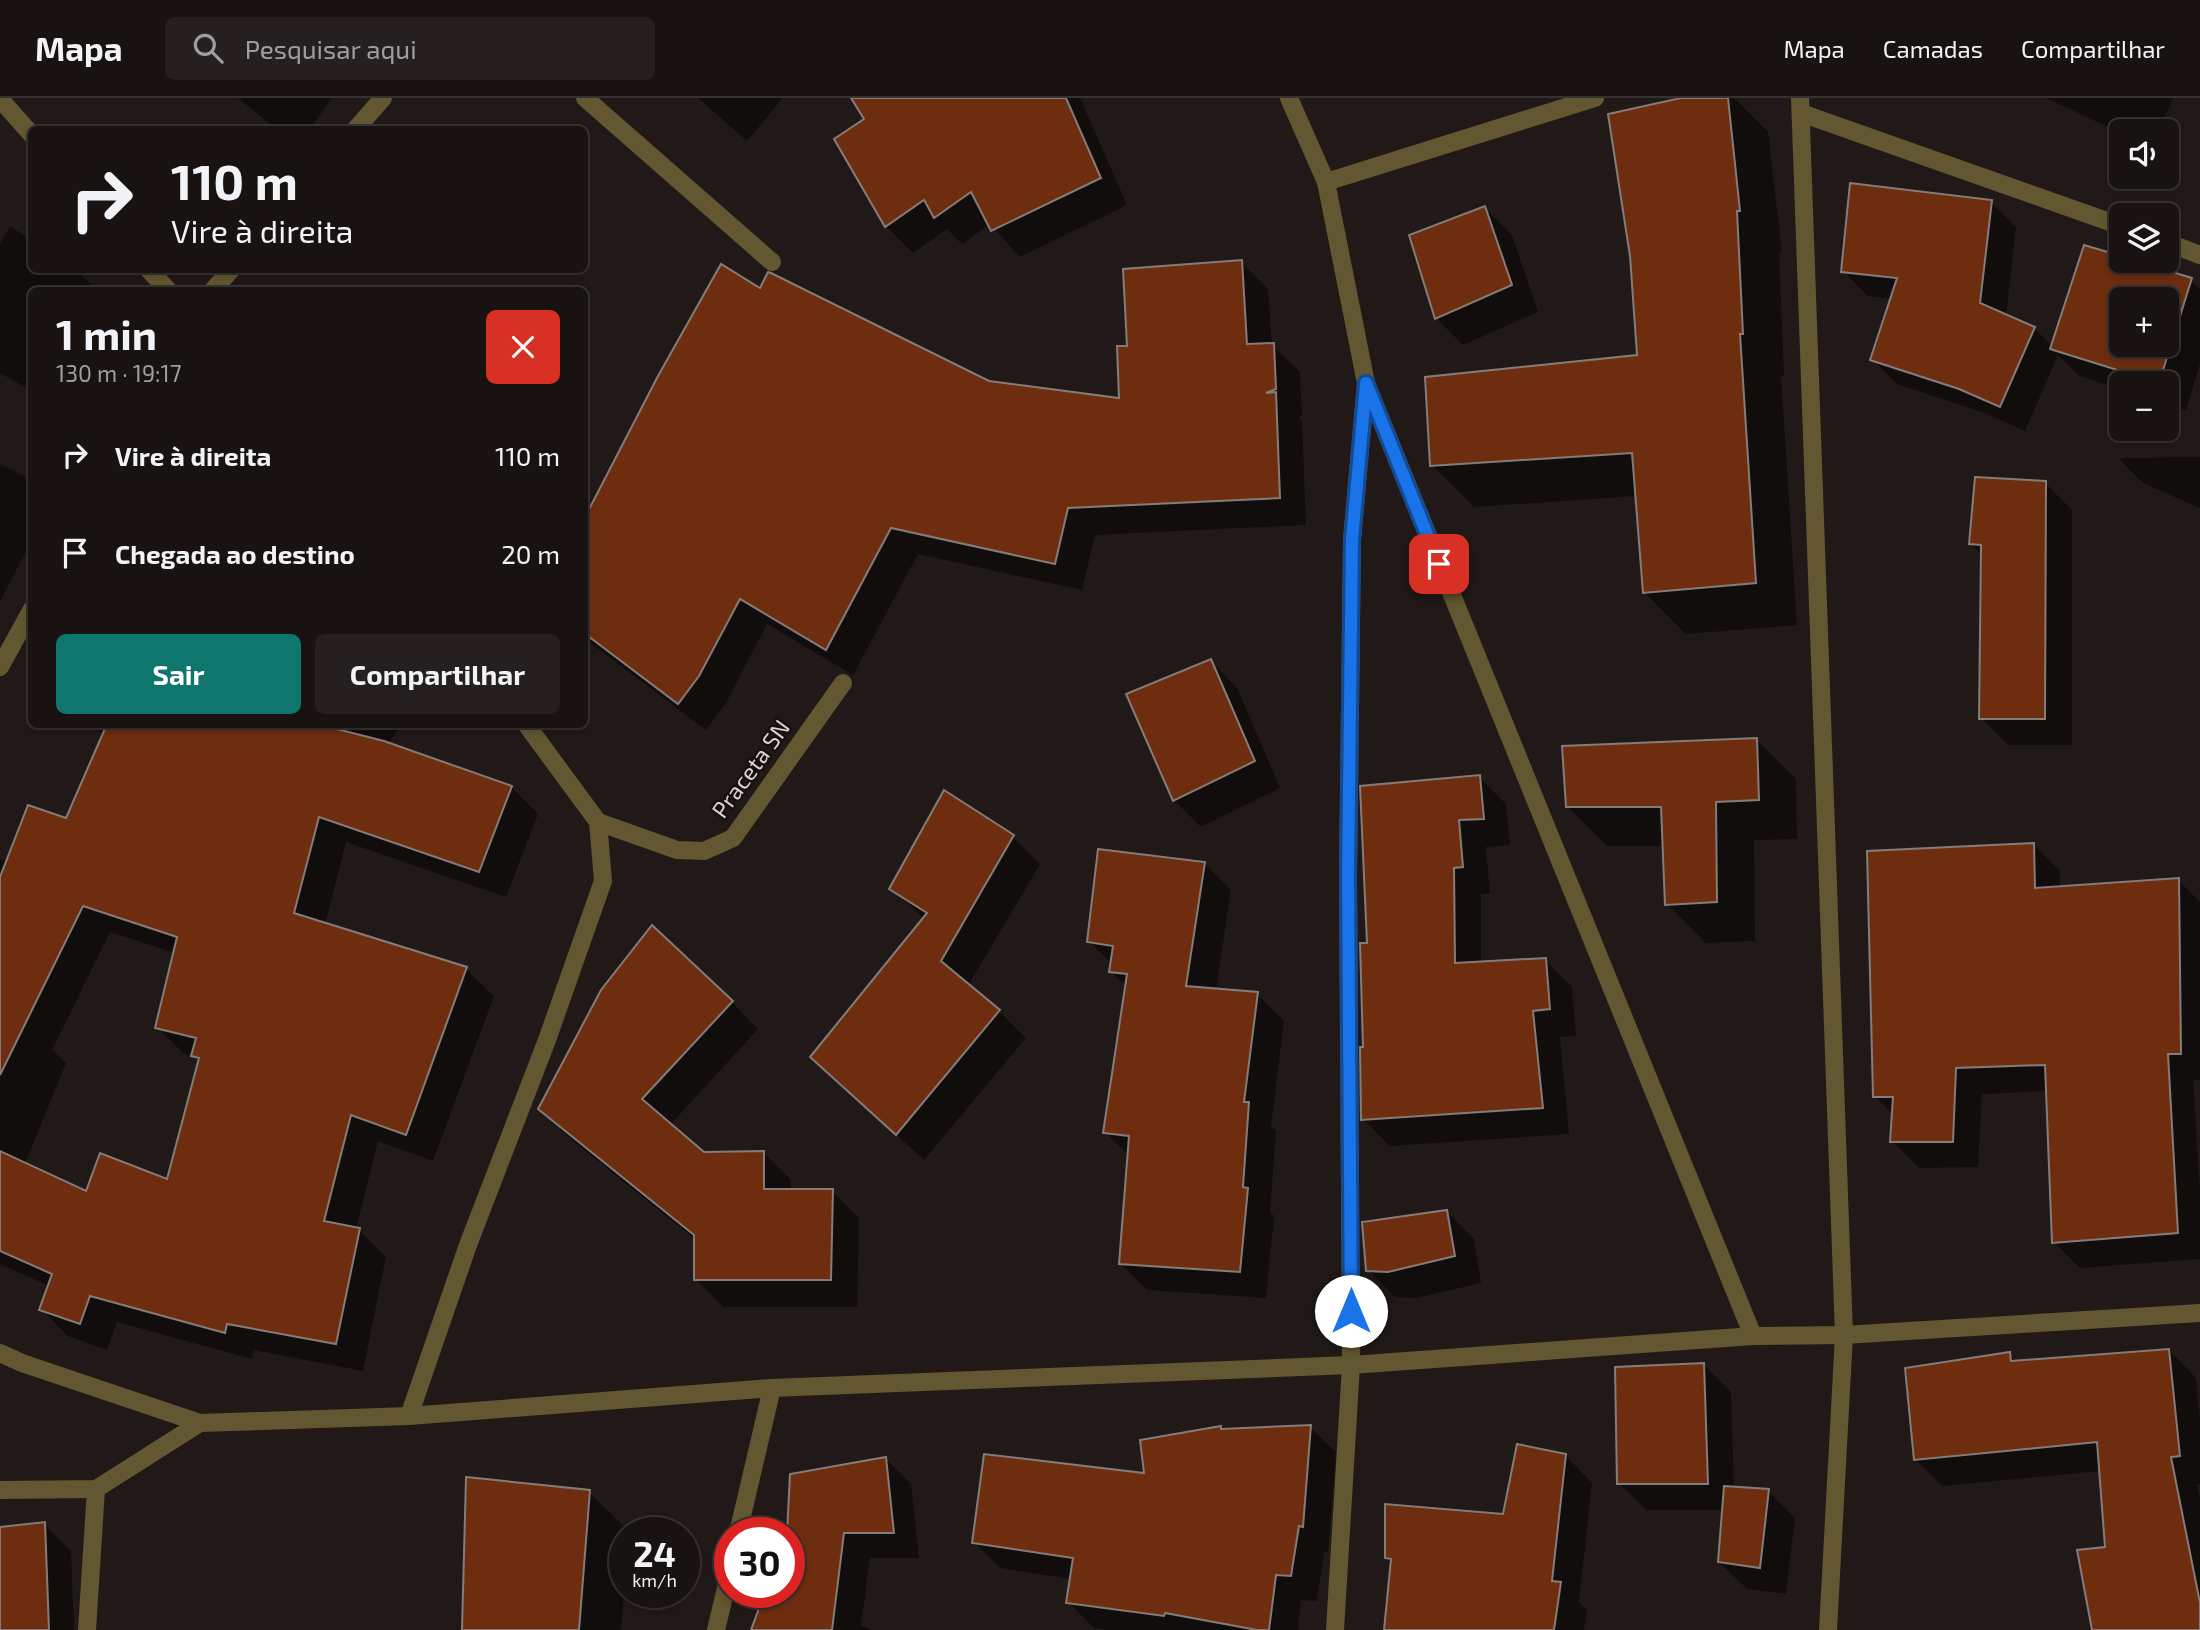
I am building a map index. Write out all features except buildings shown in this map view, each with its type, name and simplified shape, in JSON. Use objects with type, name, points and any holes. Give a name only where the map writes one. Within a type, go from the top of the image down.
[{"type":"street","points":[[358,126],[383,98]]},
{"type":"street","points":[[585,98],[772,262]]},
{"type":"street","points":[[1289,98],[1326,182],[1366,383],[1753,1336]]},
{"type":"street","points":[[1326,182],[1595,98]]},
{"type":"street","points":[[0,99],[28,130]]},
{"type":"street","points":[[1828,1630],[1844,1335],[1800,106],[2109,222]]},
{"type":"street","points":[[2179,247],[2200,255]]},
{"type":"street","points":[[152,273],[164,287]]},
{"type":"street","points":[[216,287],[228,273]]},
{"type":"street","points":[[1335,1630],[1351,1365],[1348,875],[1352,540],[1366,383]]},
{"type":"street","points":[[0,667],[28,615]]},
{"type":"street","name":"Praceta SN","points":[[598,822],[677,850],[704,851],[733,838],[843,683]]},
{"type":"street","points":[[409,1416],[468,1245],[547,1040],[603,881],[598,822],[529,728]]},
{"type":"street","points":[[0,1353],[22,1363],[200,1423],[409,1416],[772,1388],[1351,1365],[1753,1336],[1844,1335],[2200,1313]]},
{"type":"street","points":[[742,1517],[772,1388]]},
{"type":"street","points":[[0,1490],[96,1489],[200,1423]]},
{"type":"street","points":[[86,1630],[96,1489]]},
{"type":"street","points":[[716,1630],[721,1608]]},
{"type":"route","points":[[1351,1311],[1348,875],[1352,540],[1366,383],[1439,564]]}]
